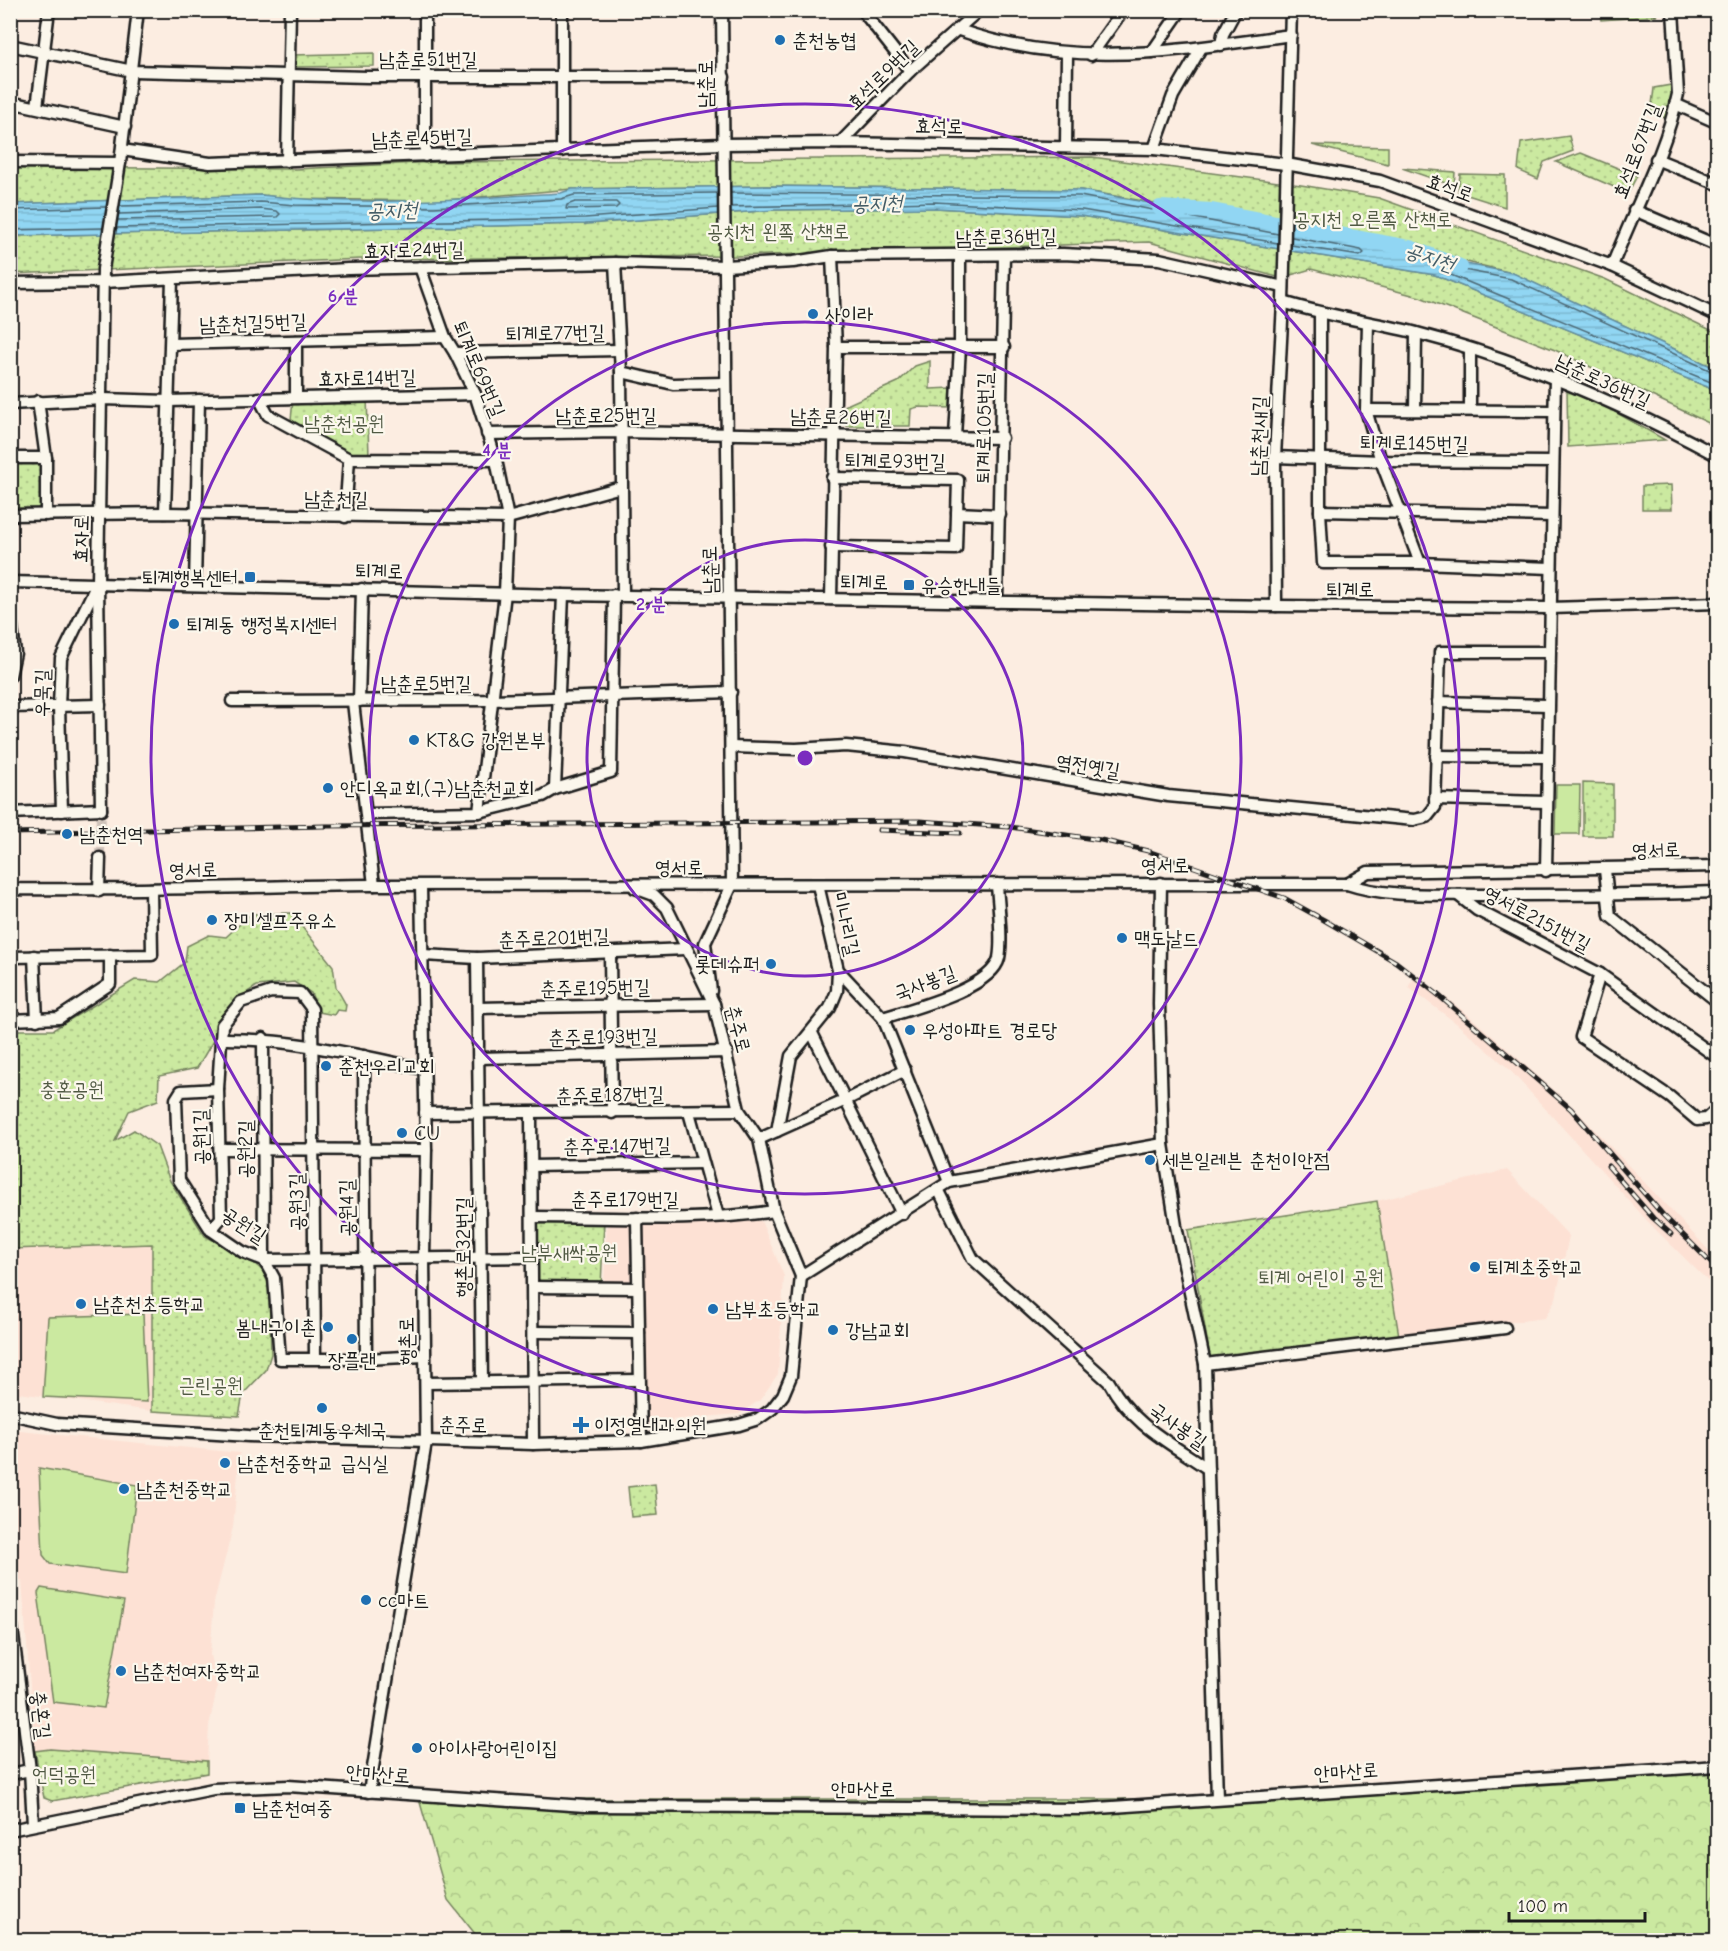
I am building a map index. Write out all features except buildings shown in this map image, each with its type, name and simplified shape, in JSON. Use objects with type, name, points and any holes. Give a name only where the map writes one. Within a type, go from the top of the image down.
[{"type":"street","points":[[37,107],[49,10]]},
{"type":"street","points":[[10,162],[120,166],[138,10]]},
{"type":"street","points":[[287,161],[290,10]]},
{"type":"street","points":[[425,10],[425,156]]},
{"type":"street","points":[[562,10],[562,151]]},
{"type":"street","name":"남춘로","points":[[722,10],[732,885]]},
{"type":"street","name":"효석로9번길","points":[[840,143],[910,71],[980,10]]},
{"type":"street","points":[[1091,55],[1123,10]]},
{"type":"street","points":[[1152,52],[1181,10]]},
{"type":"street","points":[[1221,45],[1223,34],[1236,10]]},
{"type":"street","points":[[1286,164],[1291,10]]},
{"type":"street","name":"효석로67번길","points":[[1612,266],[1668,134],[1676,104],[1678,94],[1673,10]]},
{"type":"street","points":[[864,11],[910,71]]},
{"type":"street","points":[[959,30],[988,40],[1066,54],[1091,55],[1201,48],[1291,35]]},
{"type":"street","name":"남춘로51번길","points":[[10,45],[132,70],[289,75],[724,77]]},
{"type":"street","points":[[1154,149],[1173,96],[1201,48]]},
{"type":"street","points":[[1066,54],[1066,146]]},
{"type":"street","points":[[10,102],[125,127]]},
{"type":"street","points":[[1676,104],[1718,123]]},
{"type":"street","name":"효석로","points":[[723,144],[840,143],[1154,149],[1286,164],[1380,181],[1612,266],[1718,316]]},
{"type":"street","name":"남춘로45번길","points":[[122,150],[210,163],[723,144]]},
{"type":"street","points":[[1656,159],[1718,184]]},
{"type":"street","name":"남춘천새길","points":[[1276,606],[1275,457],[1283,302],[1286,164]]},
{"type":"street","name":"효자로","points":[[62,812],[101,809],[98,583],[103,399],[103,269],[120,166]]},
{"type":"street","points":[[1634,210],[1718,246]]},
{"type":"street","name":"남춘로36번길","points":[[726,261],[793,262],[832,256],[1063,254],[1160,259],[1283,286]]},
{"type":"street","points":[[955,437],[960,346],[960,255]]},
{"type":"street","name":"퇴계로105번길","points":[[997,602],[1005,346],[1005,255]]},
{"type":"street","name":"퇴계로93번길","points":[[831,599],[836,347],[832,256]]},
{"type":"street","name":"효자로24번길","points":[[10,283],[104,282],[420,267],[726,261]]},
{"type":"street","name":"퇴계로77번길","points":[[615,263],[621,372],[618,595]]},
{"type":"street","name":"퇴계로69번길","points":[[420,267],[445,337],[455,352],[475,394],[496,460],[508,518],[505,593]]},
{"type":"street","points":[[165,513],[172,279]]},
{"type":"street","name":"남춘로36번길","points":[[1283,302],[1320,314],[1416,333],[1555,377],[1718,456]]},
{"type":"street","name":"퇴계로","points":[[1320,314],[1322,459],[1320,511],[1323,563],[1420,563],[1551,568]]},
{"type":"street","points":[[1368,323],[1366,410],[1381,461],[1420,563]]},
{"type":"street","points":[[1415,410],[1416,333]]},
{"type":"street","name":"남춘천길5번길","points":[[171,344],[445,337]]},
{"type":"street","points":[[296,341],[296,397]]},
{"type":"street","points":[[836,347],[1005,346]]},
{"type":"street","points":[[1470,349],[1470,410]]},
{"type":"street","name":"퇴계로77번길","points":[[455,352],[619,350]]},
{"type":"street","points":[[621,372],[673,384],[725,383]]},
{"type":"street","points":[[1546,871],[1545,802],[1555,377]]},
{"type":"street","name":"효자로14번길","points":[[10,404],[103,399],[168,401],[475,394]]},
{"type":"street","points":[[259,398],[268,415],[349,459],[496,460]]},
{"type":"street","points":[[195,586],[200,400]]},
{"type":"street","points":[[38,401],[46,458],[46,515]]},
{"type":"street","name":"퇴계로145번길","points":[[1366,410],[1553,411]]},
{"type":"street","name":"남춘로25번길","points":[[487,434],[619,432],[726,434]]},
{"type":"street","name":"남춘로26번길","points":[[726,434],[1002,438]]},
{"type":"street","name":"퇴계로145번길","points":[[1275,457],[1381,461],[1553,462]]},
{"type":"street","points":[[10,458],[46,458]]},
{"type":"street","points":[[345,517],[349,459]]},
{"type":"street","name":"퇴계로93번길","points":[[832,478],[958,480],[957,513]]},
{"type":"street","points":[[508,518],[621,487]]},
{"type":"street","points":[[1320,511],[1552,516]]},
{"type":"street","name":"남춘천길","points":[[10,515],[165,513],[508,518]]},
{"type":"street","points":[[831,547],[956,549],[957,513],[1000,515]]},
{"type":"street","name":"퇴계로","points":[[10,582],[563,595],[1276,606],[1550,608],[1718,603]]},
{"type":"street","name":"우묵길","points":[[62,812],[59,706],[61,658],[98,583]]},
{"type":"street","name":"남춘로5번길","points":[[362,589],[356,701],[374,885]]},
{"type":"street","name":"남춘로5번길","points":[[479,812],[505,593]]},
{"type":"street","points":[[555,789],[563,595]]},
{"type":"street","points":[[368,814],[479,812],[543,796],[555,789],[611,772],[612,695],[618,595]]},
{"type":"street","points":[[10,610],[13,653],[10,676]]},
{"type":"street","points":[[1545,802],[1435,803],[1436,756],[1440,652],[1549,652]]},
{"type":"street","name":"남춘로5번길","points":[[232,701],[492,700],[731,692]]},
{"type":"street","points":[[1438,702],[1548,705]]},
{"type":"street","points":[[10,707],[100,705]]},
{"type":"street","name":"역전옛길","points":[[731,747],[795,749],[846,746],[905,752],[1168,796],[1414,820],[1427,817],[1435,803]]},
{"type":"street","points":[[1436,756],[1546,757]]},
{"type":"street","points":[[10,813],[62,812]]},
{"type":"street","points":[[99,891],[100,858]]},
{"type":"street","name":"영서로","points":[[1347,884],[1368,872],[1605,870],[1718,866]]},
{"type":"street","points":[[1605,870],[1610,916],[1718,1002]]},
{"type":"street","points":[[1161,883],[1159,1004],[1163,1144],[1176,1226],[1205,1364],[1208,1468]]},
{"type":"street","name":"영서로","points":[[10,889],[99,891],[374,885],[1161,883],[1347,884],[1367,891],[1458,894],[1607,896],[1718,892]]},
{"type":"street","name":"국사봉길","points":[[950,1182],[883,1018],[961,992],[994,969],[999,957],[997,884]]},
{"type":"street","points":[[714,1004],[705,943],[708,932],[732,885]]},
{"type":"street","name":"미나리길","points":[[777,1131],[791,1056],[830,1008],[837,991],[838,970],[818,885]]},
{"type":"street","name":"행촌로","points":[[369,1792],[426,1442],[424,1257],[426,1150],[421,886]]},
{"type":"street","name":"춘주로","points":[[10,1414],[57,1424],[249,1436],[533,1444],[641,1441],[739,1425],[758,1419],[772,1409],[783,1395],[791,1376],[801,1276],[774,1211],[759,1139],[739,1110],[714,1004],[663,903],[645,891],[626,886]]},
{"type":"street","points":[[10,957],[152,955],[151,889]]},
{"type":"street","name":"영서로2151번길","points":[[1458,894],[1477,910],[1600,974],[1718,1058]]},
{"type":"street","name":"춘주로201번길","points":[[423,955],[477,958],[685,949]]},
{"type":"street","points":[[610,954],[612,1113]]},
{"type":"street","points":[[10,1020],[58,1018],[110,984],[110,955]]},
{"type":"street","points":[[34,956],[37,1020]]},
{"type":"street","points":[[477,958],[481,1113]]},
{"type":"street","name":"미나리길","points":[[838,970],[883,1018]]},
{"type":"street","name":"영서로2151번길","points":[[1600,974],[1581,1037],[1670,1097],[1697,1120],[1706,1119],[1718,1108]]},
{"type":"street","name":"공원1길","points":[[211,1230],[221,1218],[218,1089],[222,1025],[241,1002],[270,992],[300,993],[312,1009],[313,1046]]},
{"type":"street","name":"춘주로195번길","points":[[478,1008],[714,1004]]},
{"type":"street","points":[[812,1033],[902,1214]]},
{"type":"street","points":[[221,1039],[263,1038],[424,1069]]},
{"type":"street","name":"공원2길","points":[[263,1038],[264,1260]]},
{"type":"street","name":"공원3길","points":[[313,1046],[315,1358]]},
{"type":"street","name":"춘주로193번길","points":[[480,1058],[727,1052]]},
{"type":"street","name":"공원4길","points":[[363,1056],[366,1359]]},
{"type":"street","points":[[759,1139],[844,1101],[905,1070]]},
{"type":"street","name":"공원길","points":[[218,1089],[181,1091],[176,1099],[179,1180],[211,1230],[243,1252],[264,1260],[274,1278],[280,1359],[315,1358]]},
{"type":"street","name":"춘주로187번길","points":[[425,1113],[531,1114],[739,1110]]},
{"type":"street","name":"춘주로179번길","points":[[689,1112],[718,1216]]},
{"type":"street","name":"행촌로32번길","points":[[481,1113],[482,1381]]},
{"type":"street","points":[[531,1114],[533,1444]]},
{"type":"street","points":[[801,1276],[950,1182],[1163,1144]]},
{"type":"street","points":[[220,1149],[426,1150]]},
{"type":"street","name":"춘주로147번길","points":[[532,1166],[702,1163]]},
{"type":"street","name":"국사봉길","points":[[939,1191],[973,1259],[1109,1382],[1121,1405],[1144,1426],[1208,1468],[1217,1799]]},
{"type":"street","name":"춘주로179번길","points":[[532,1217],[718,1216],[774,1211]]},
{"type":"street","points":[[637,1218],[641,1441]]},
{"type":"street","points":[[264,1260],[365,1257],[533,1257]]},
{"type":"street","points":[[533,1287],[638,1288]]},
{"type":"street","points":[[1205,1364],[1505,1328]]},
{"type":"street","points":[[534,1332],[639,1333]]},
{"type":"street","points":[[315,1358],[366,1359],[424,1356]]},
{"type":"street","points":[[427,1383],[639,1380]]},
{"type":"street","name":"충혼길","points":[[10,1612],[30,1770],[33,1824]]},
{"type":"street","name":"안마산로","points":[[10,1830],[213,1789],[288,1786],[585,1806],[1083,1809],[1718,1766]]},
{"type":"street","points":[[10,1774],[30,1770]]},
{"type":"shaded area","points":[[1416,975],[1466,1013],[1573,1107],[1717,1259],[1717,1285],[1714,1287],[1653,1227],[1508,1068],[1456,1023],[1408,987]]},
{"type":"shaded area","name":"퇴계초중학교","points":[[1507,1170],[1569,1236],[1556,1298],[1545,1318],[1399,1336],[1377,1201]]},
{"type":"shaded area","name":"남부초등학교","points":[[728,1218],[761,1221],[784,1276],[778,1374],[760,1400],[739,1414],[645,1422],[642,1223]]},
{"type":"shaded area","points":[[607,1223],[630,1224],[632,1282],[604,1281]]},
{"type":"shaded area","name":"남춘천초등학교","points":[[153,1243],[152,1411],[11,1392],[10,1249]]},
{"type":"shaded area","points":[[10,1430],[240,1453],[233,1527],[214,1602],[210,1655],[217,1688],[209,1726],[207,1761],[35,1751],[22,1581],[19,1580],[11,1525]]},
{"type":"green space","points":[[1600,11],[1645,11],[1658,16],[1601,20]]},
{"type":"green space","points":[[374,53],[374,66],[292,67],[292,55]]},
{"type":"green space","points":[[1677,84],[1674,121],[1651,113],[1654,88]]},
{"type":"green space","points":[[1569,136],[1573,151],[1544,162],[1538,179],[1518,170],[1521,143]]},
{"type":"green space","points":[[1312,145],[1388,147],[1388,164]]},
{"type":"green space","points":[[1581,153],[1637,176],[1628,193],[1556,162]]},
{"type":"green space","name":"공지천 오른쪽 산책로","points":[[1092,157],[1301,185],[1379,198],[1605,279],[1717,333],[1717,369],[1512,273],[1410,248],[1081,190],[766,186],[572,189],[434,201],[295,199],[261,195],[11,204],[11,167],[296,169],[436,162]]},
{"type":"green space","points":[[1402,168],[1455,172],[1454,186]]},
{"type":"green space","points":[[1460,174],[1505,175],[1505,207],[1458,192]]},
{"type":"green space","name":"공치천 왼쪽 산책로","points":[[935,208],[1081,216],[1435,275],[1717,391],[1717,427],[1555,350],[1420,297],[1311,269],[1281,278],[1149,242],[737,256],[362,259],[11,274],[10,236],[585,224],[775,210]]},
{"type":"green space","points":[[930,361],[930,389],[952,388],[952,408],[918,407],[911,409],[910,426],[847,426],[841,419],[842,407],[898,382],[915,366]]},
{"type":"green space","points":[[1567,389],[1601,404],[1665,440],[1568,447]]},
{"type":"green space","name":"남춘천공원","points":[[367,398],[369,455],[353,456],[291,420],[293,400]]},
{"type":"green space","points":[[11,458],[46,458],[46,515],[11,515]]},
{"type":"green space","points":[[1671,485],[1672,509],[1642,509],[1642,486]]},
{"type":"green space","points":[[1583,783],[1613,784],[1613,836],[1583,836]]},
{"type":"green space","points":[[1556,785],[1580,785],[1579,834],[1555,834]]},
{"type":"green space","name":"충혼공원","points":[[291,913],[333,966],[336,987],[346,1005],[345,1011],[337,1010],[334,1015],[319,1012],[311,993],[294,982],[257,986],[238,998],[197,1068],[159,1076],[158,1100],[129,1111],[115,1141],[134,1130],[157,1146],[170,1181],[205,1236],[250,1260],[262,1270],[269,1285],[271,1354],[266,1370],[243,1394],[239,1416],[152,1411],[152,1244],[11,1249],[10,1030],[53,1030],[135,980],[160,982],[185,962],[187,946],[209,935],[226,937],[251,914]]},
{"type":"green space","name":"퇴계 어린이 공원","points":[[1377,1201],[1399,1336],[1210,1357],[1188,1230]]},
{"type":"green space","name":"남부새싹공원","points":[[543,1221],[604,1222],[601,1286],[543,1283],[537,1278],[537,1223]]},
{"type":"green space","points":[[143,1314],[147,1402],[43,1397],[48,1317]]},
{"type":"green space","points":[[39,1468],[137,1485],[126,1574],[50,1564],[43,1555]]},
{"type":"green space","points":[[655,1484],[658,1515],[631,1517],[628,1487]]},
{"type":"green space","points":[[41,1588],[124,1601],[104,1708],[53,1702],[38,1593]]},
{"type":"green space","name":"언덕공원","points":[[50,1749],[207,1761],[207,1773],[52,1801],[44,1798],[35,1751]]},
{"type":"green space","points":[[1717,1770],[1717,1940],[480,1940],[448,1900],[419,1799],[1217,1799]]},
{"type":"water","points":[[766,186],[1081,190],[1513,273],[1717,369],[1717,391],[1435,275],[1081,216],[935,208],[775,210],[585,224],[11,236],[10,204],[261,195],[336,201],[411,201],[561,193],[572,189]]},
{"type":"waterway","name":"공지천","points":[[1160,208],[1212,211],[1410,248],[1460,267]]},
{"type":"tunnel","points":[[100,858],[101,810]]},
{"type":"railway","points":[[10,833],[325,826],[919,821],[1010,827],[1101,840],[1148,851],[1284,898],[1396,962],[1437,994],[1571,1109],[1663,1215],[1718,1270]]},
{"type":"railway","points":[[879,830],[960,833]]},
{"type":"railway","points":[[1608,1166],[1653,1218],[1671,1234]]},
{"type":"place","name":"춘천농협","points":[[780,40]]},
{"type":"place","name":"사이라","points":[[813,314]]},
{"type":"place","name":"퇴계행복센터","points":[[250,577]]},
{"type":"place","name":"유승한내들","points":[[909,585]]},
{"type":"place","name":"퇴계동 행정복지센터","points":[[174,624]]},
{"type":"place","name":"KT&G 강원본부","points":[[414,740]]},
{"type":"place","name":"안디옥교회,(구)남춘천교회","points":[[328,788]]},
{"type":"place","name":"남춘천역","points":[[67,834]]},
{"type":"place","name":"장미셀프주유소","points":[[212,920]]},
{"type":"place","name":"맥도날드","points":[[1122,938]]},
{"type":"place","name":"롯데슈퍼","points":[[771,964]]},
{"type":"place","name":"우성아파트 경로당","points":[[910,1030]]},
{"type":"place","name":"춘천우리교회","points":[[326,1066]]},
{"type":"place","name":"CU","points":[[402,1133]]},
{"type":"place","name":"세븐일레븐 춘천이안점","points":[[1150,1160]]},
{"type":"place","name":"퇴계초중학교","points":[[1475,1267]]},
{"type":"place","name":"남춘천초등학교","points":[[81,1304]]},
{"type":"place","name":"남부초등학교","points":[[713,1309]]},
{"type":"place","name":"봄내구이촌","points":[[328,1327]]},
{"type":"place","name":"강남교회","points":[[833,1330]]},
{"type":"place","name":"장플랜","points":[[352,1339]]},
{"type":"place","name":"춘천퇴계동우체국","points":[[322,1408]]},
{"type":"place","name":"이정열내과의원","points":[[581,1425]]},
{"type":"place","name":"남춘천중학교 급식실","points":[[225,1463]]},
{"type":"place","name":"남춘천중학교","points":[[124,1489]]},
{"type":"place","name":"cc마트","points":[[366,1600]]},
{"type":"place","name":"남춘천여자중학교","points":[[121,1671]]},
{"type":"place","name":"아이사랑어린이집","points":[[417,1748]]},
{"type":"place","name":"남춘천여중","points":[[240,1808]]},
{"type":"park label","name":"근린공원","points":[[211,1385]]}]
